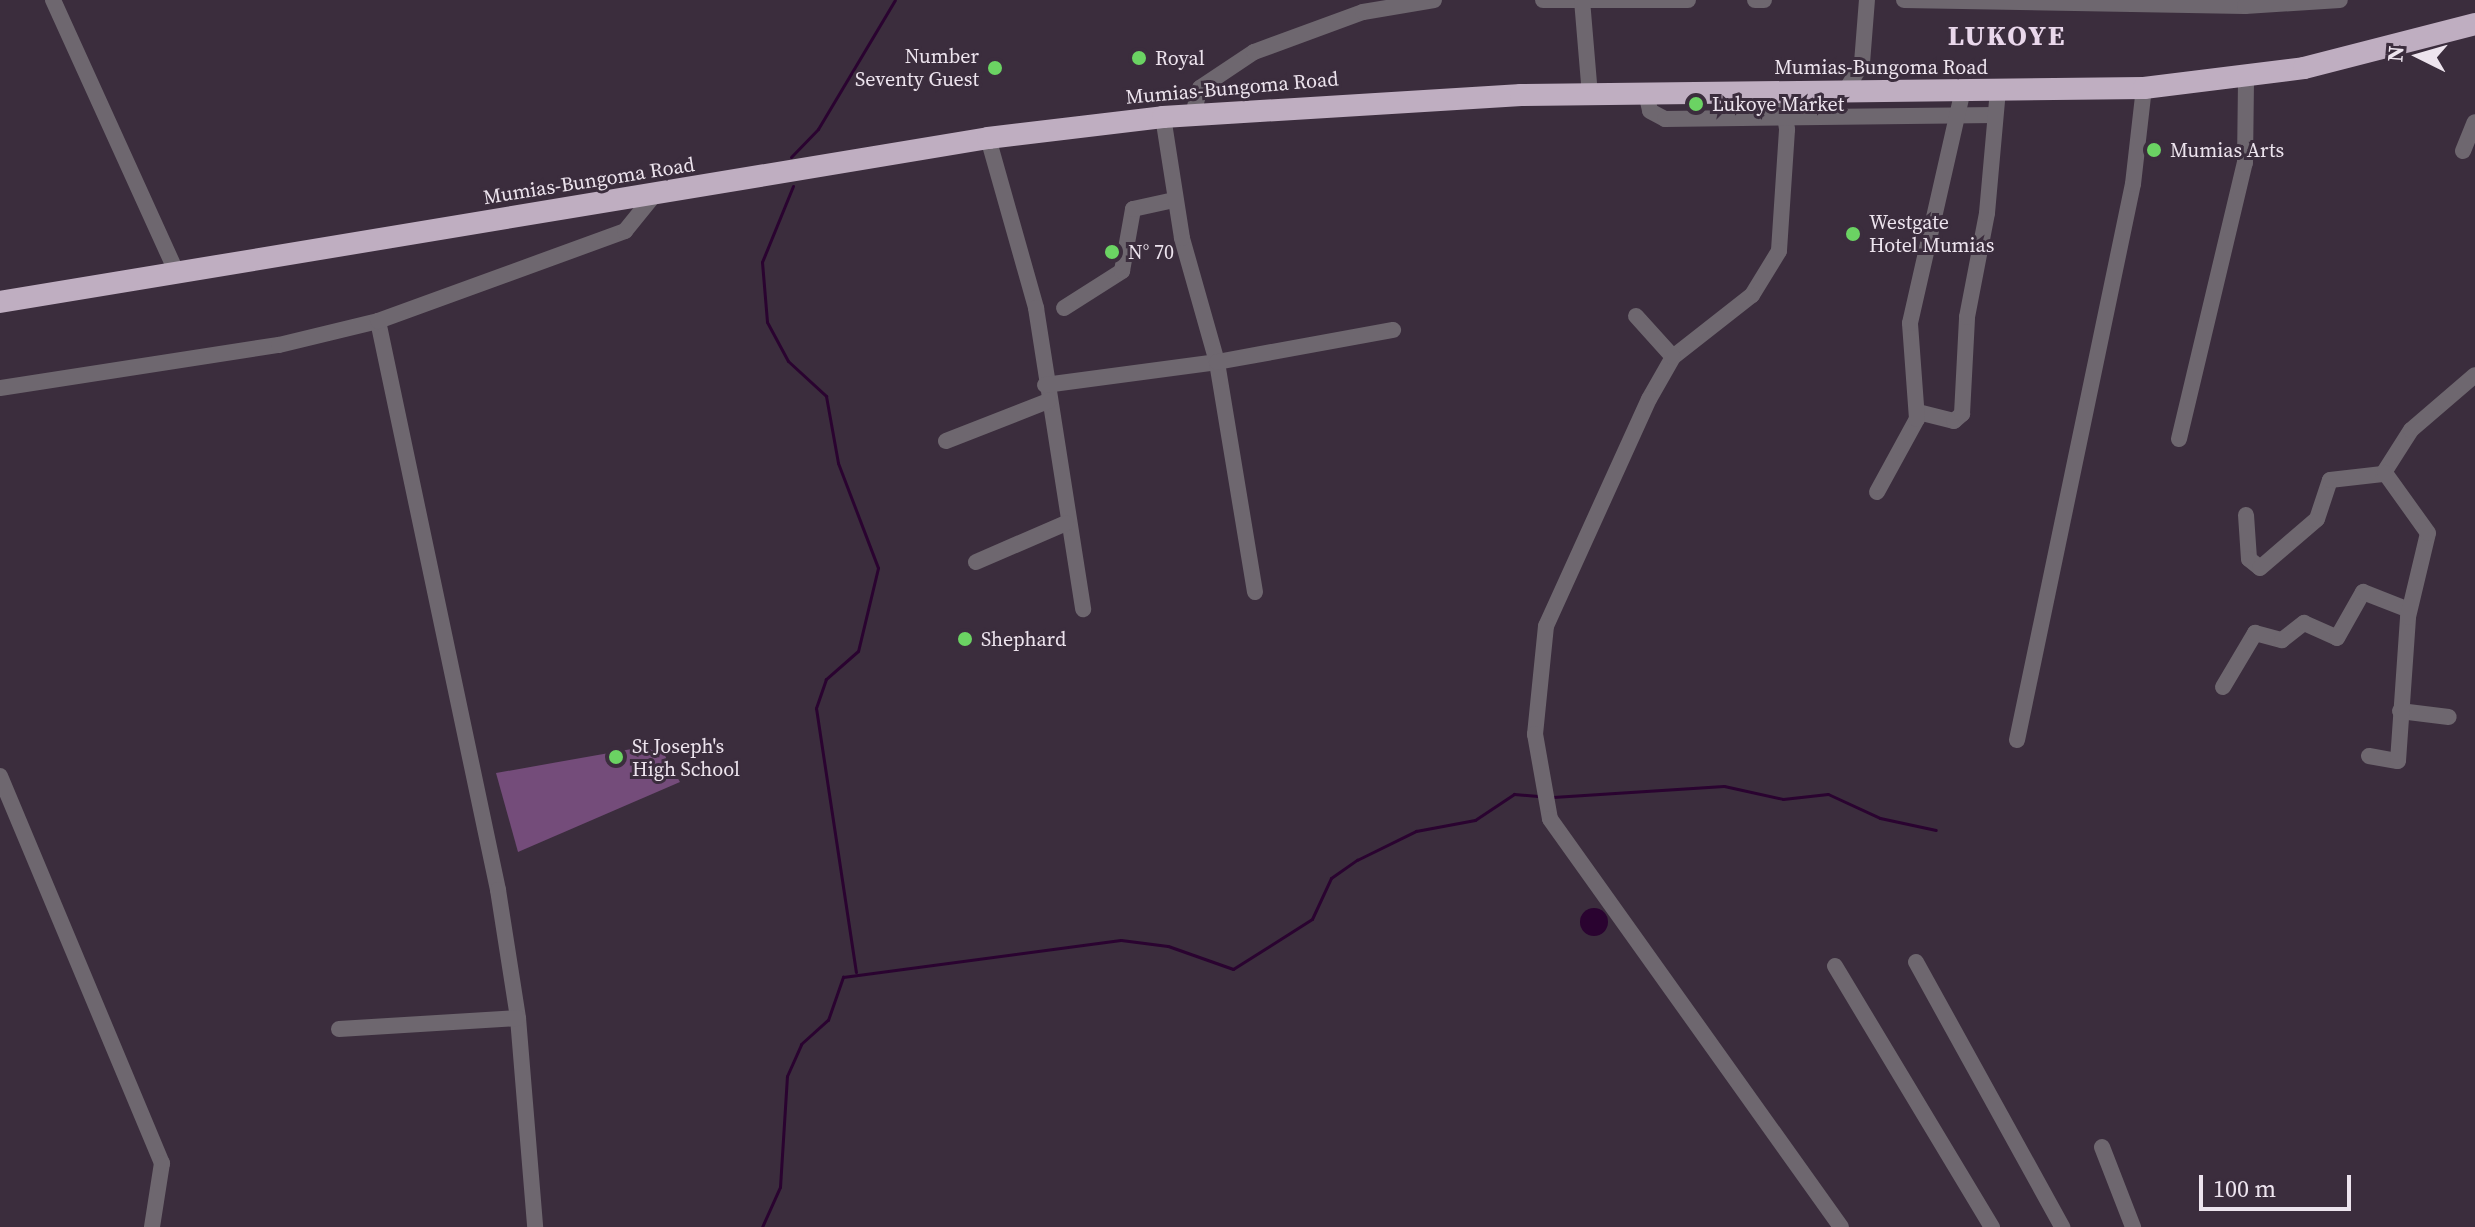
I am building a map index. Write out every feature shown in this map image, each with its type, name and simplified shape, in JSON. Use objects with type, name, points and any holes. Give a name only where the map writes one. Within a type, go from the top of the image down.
[{"type":"highway","name":"Mumias-Bungoma Road","points":[[0,302],[178,275],[988,138],[1163,117],[1646,93],[2144,88],[2246,77],[2475,24]]},
{"type":"street","points":[[53,0],[178,275]]},
{"type":"street","points":[[1193,114],[1200,88],[1254,52],[1363,12],[1434,0]]},
{"type":"street","points":[[1543,0],[1688,0]]},
{"type":"street","points":[[1582,0],[1590,95]]},
{"type":"street","points":[[1755,0],[1764,0]]},
{"type":"street","points":[[1840,114],[1843,90],[1862,63],[1867,0]]},
{"type":"street","points":[[1904,0],[2245,6],[2340,0]]},
{"type":"street","points":[[2179,439],[2246,159],[2246,77]]},
{"type":"street","points":[[2017,740],[2133,184],[2144,88]]},
{"type":"street","points":[[1872,114],[1874,90]]},
{"type":"street","points":[[1914,115],[1915,90]]},
{"type":"street","points":[[1877,492],[1918,412],[1910,323],[1963,90]]},
{"type":"street","points":[[1918,412],[1954,421],[1962,414],[1969,301],[1987,213],[1998,90]]},
{"type":"street","points":[[1790,91],[1793,117],[1779,251],[1752,295],[1673,357],[1546,626],[1535,734],[1544,804],[1841,1227]]},
{"type":"street","points":[[1722,92],[1724,121]]},
{"type":"street","points":[[1646,93],[1656,117],[1724,121],[1840,114],[1995,115]]},
{"type":"street","points":[[1163,117],[1174,200],[1217,362],[1255,592]]},
{"type":"street","points":[[2463,151],[2475,122]]},
{"type":"street","points":[[988,138],[1024,253],[1066,523],[1083,609]]},
{"type":"street","points":[[0,388],[279,345],[378,321],[625,231],[655,194]]},
{"type":"street","points":[[1064,308],[1122,271],[1133,209],[1174,200]]},
{"type":"street","points":[[1636,316],[1673,357]]},
{"type":"street","points":[[378,321],[462,696],[518,1018],[535,1227]]},
{"type":"street","points":[[946,441],[1046,393],[1393,330]]},
{"type":"street","points":[[2385,473],[2411,430],[2475,375]]},
{"type":"street","points":[[2246,515],[2248,556],[2260,568],[2317,519],[2330,480],[2385,473]]},
{"type":"street","points":[[2369,756],[2397,762],[2409,610],[2427,527],[2385,473]]},
{"type":"street","points":[[976,562],[1066,523]]},
{"type":"street","points":[[2223,687],[2255,633],[2282,640],[2304,623],[2337,638],[2363,592],[2409,610]]},
{"type":"street","points":[[2400,711],[2449,717]]},
{"type":"street","points":[[0,776],[162,1163],[152,1227]]},
{"type":"street","points":[[1916,962],[2062,1227]]},
{"type":"street","points":[[1835,966],[1992,1227]]},
{"type":"street","points":[[339,1029],[518,1018]]},
{"type":"street","points":[[2102,1147],[2133,1227]]},
{"type":"shaded area","points":[[643,747],[664,754],[680,782],[518,852],[496,773]]},
{"type":"shaded area","points":[[1594,908],[1604,912],[1608,922],[1604,932],[1594,936],[1584,932],[1580,922],[1584,912]]},
{"type":"waterway","points":[[791,157],[818,129],[895,0]]},
{"type":"waterway","points":[[793,186],[762,262],[767,322],[788,361],[826,396],[838,463],[878,568],[858,651],[826,679],[816,708],[856,972]]},
{"type":"waterway","points":[[1553,797],[1724,786],[1783,799],[1828,794],[1880,818],[1936,830]]},
{"type":"waterway","points":[[762,1227],[780,1187],[787,1076],[801,1044],[828,1020],[843,977],[1121,940],[1168,946],[1233,969],[1312,919],[1331,878],[1357,860],[1416,831],[1475,820],[1514,794],[1538,796]]},
{"type":"place","name":"Royal","points":[[1139,58]]},
{"type":"place","name":"Number Seventy Guest","points":[[995,68]]},
{"type":"place","name":"Lukoye Market","points":[[1696,104]]},
{"type":"place","name":"Mumias Arts","points":[[2154,150]]},
{"type":"place","name":"Westgate Hotel Mumias","points":[[1853,234]]},
{"type":"place","name":"N° 70","points":[[1112,252]]},
{"type":"place","name":"Shephard","points":[[965,639]]},
{"type":"place","name":"St Joseph's High School","points":[[616,757]]},
{"type":"district","name":"LUKOYE","points":[[2007,35]]}]
